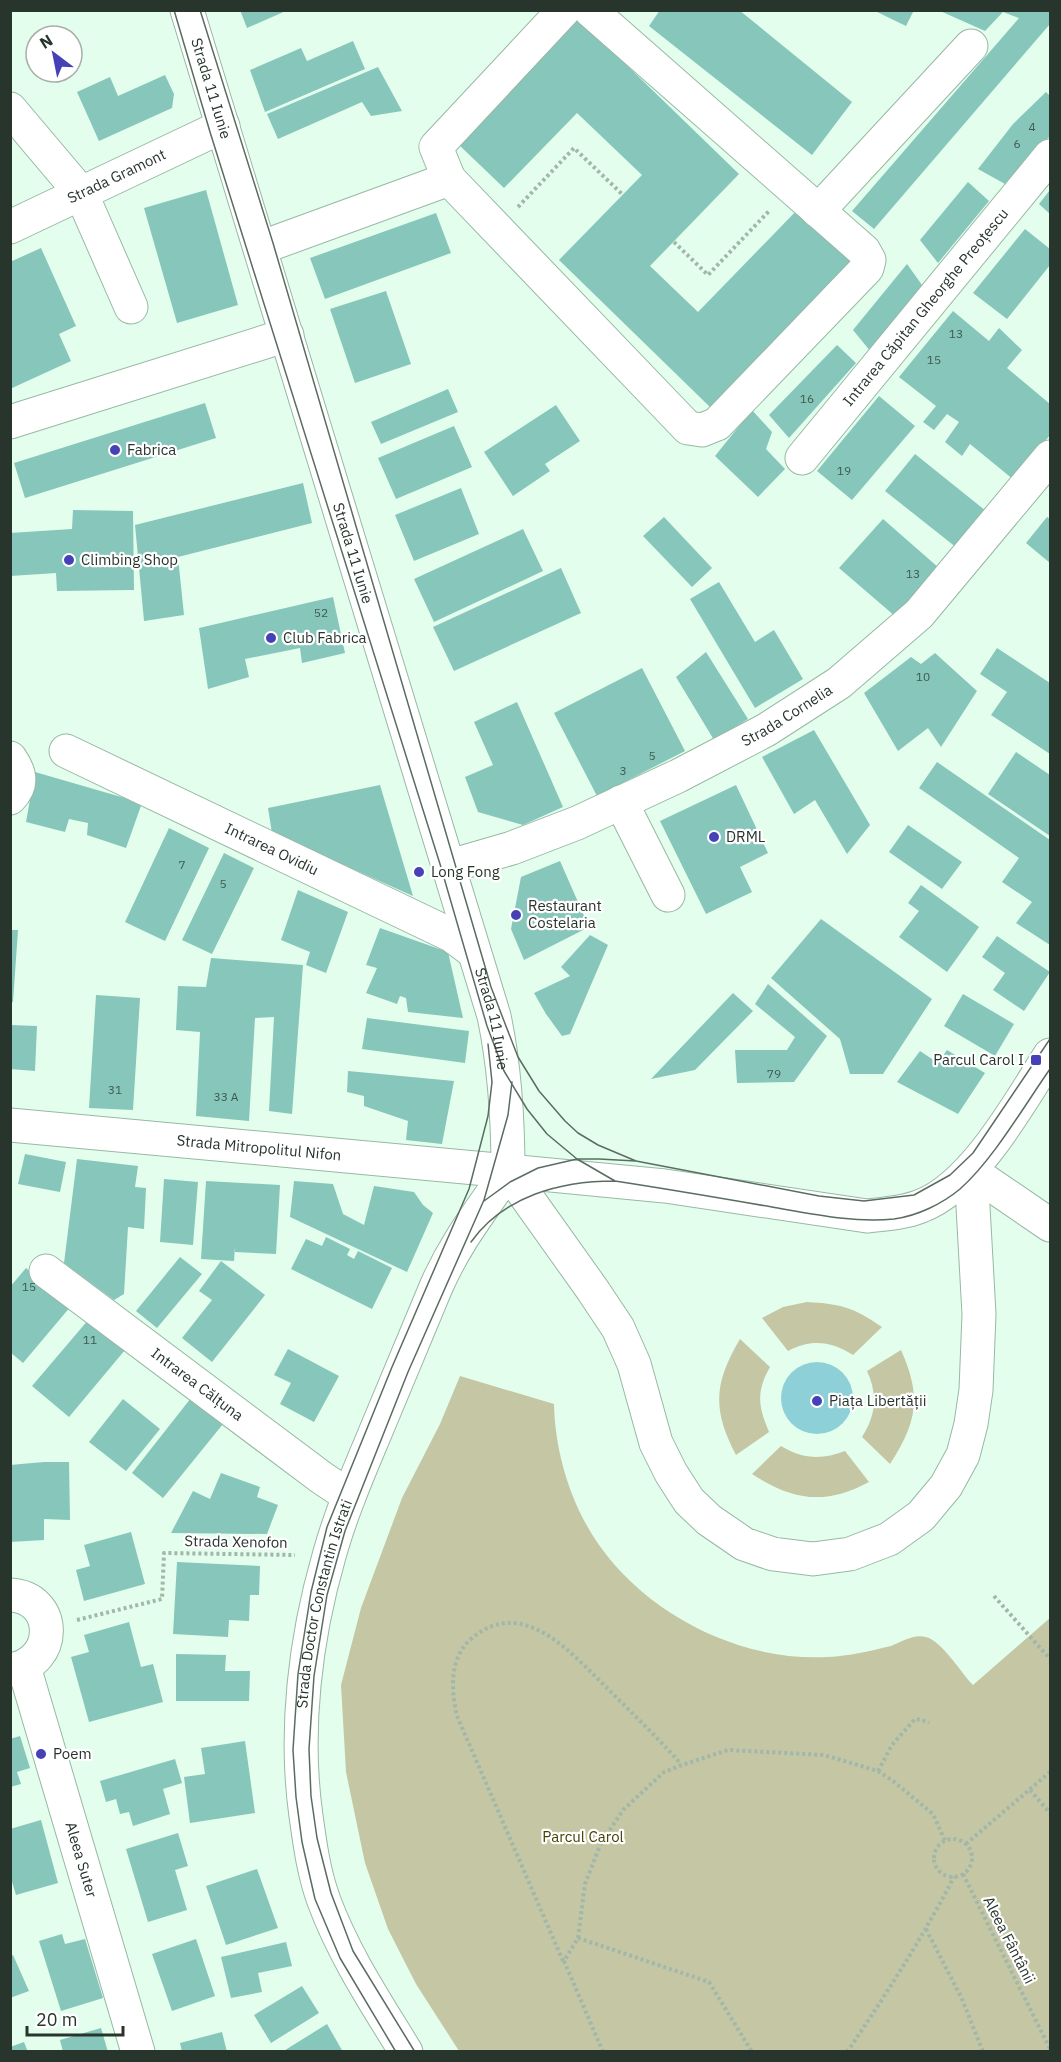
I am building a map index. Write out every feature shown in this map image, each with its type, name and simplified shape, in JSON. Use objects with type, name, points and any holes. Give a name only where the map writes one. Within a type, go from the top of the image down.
[{"type":"street","name":"Strada 11 Iunie","points":[[188,10],[494,1016],[502,1055],[508,1115],[508,1171]]},
{"type":"street","points":[[564,10],[436,147],[449,179],[688,428],[702,430],[717,424],[867,268],[869,260],[864,251],[590,10]]},
{"type":"street","points":[[818,211],[970,46]]},
{"type":"street","points":[[10,109],[81,193],[131,307]]},
{"type":"street","name":"Strada Gramont","points":[[10,227],[223,126]]},
{"type":"street","name":"Intrarea Căpitan Gheorghe Preoțescu","points":[[802,458],[1050,156]]},
{"type":"street","points":[[260,248],[449,179]]},
{"type":"street","points":[[10,422],[287,335]]},
{"type":"street","name":"Strada Cornelia","points":[[450,866],[512,848],[577,823],[678,776],[766,730],[839,684],[919,614],[1050,457]]},
{"type":"street","name":"Intrarea Ovidiu","points":[[66,751],[451,935],[474,952]]},
{"type":"street","points":[[10,758],[19,771],[20,782],[17,791],[10,798]]},
{"type":"street","points":[[621,802],[668,896]]},
{"type":"street","points":[[508,1171],[665,1186],[867,1216],[892,1213],[921,1206],[945,1193],[971,1171],[1050,1055]]},
{"type":"street","name":"Strada Mitropolitul Nifon","points":[[10,1125],[508,1171]]},
{"type":"street","points":[[508,1171],[618,1328],[634,1364],[656,1443],[689,1501],[709,1520],[744,1544],[773,1554],[813,1559],[850,1554],[889,1539],[921,1516],[946,1486],[963,1455],[971,1424],[975,1390],[979,1314],[971,1171]]},
{"type":"street","name":"Strada Doctor Constantin Istrati","points":[[406,2052],[346,1953],[324,1899],[309,1840],[303,1793],[301,1750],[305,1676],[329,1556],[349,1496],[449,1257],[465,1230],[508,1171]]},
{"type":"street","points":[[971,1171],[1050,1225]]},
{"type":"street","name":"Intrarea Călțuna","points":[[46,1271],[349,1496]]},
{"type":"street","points":[[10,1595],[26,1598],[36,1606],[47,1627]]},
{"type":"street","name":"Aleea Suter","points":[[47,1627],[47,1640],[42,1651],[34,1661],[17,1669],[138,2052]]},
{"type":"path","points":[[497,229],[574,148],[623,195]]},
{"type":"path","points":[[674,242],[708,275],[792,188]]},
{"type":"path","name":"Strada Xenofon","points":[[47,1627],[162,1599],[164,1553],[329,1556]]},
{"type":"path","points":[[994,1596],[1050,1659]]},
{"type":"path","points":[[603,2052],[457,1716],[452,1695],[455,1667],[463,1646],[482,1630],[502,1623],[523,1625],[550,1635],[658,1738],[682,1765]]},
{"type":"path","points":[[878,1771],[892,1745],[915,1719],[922,1719],[929,1723]]},
{"type":"path","points":[[564,1961],[578,1938],[585,1884],[602,1843],[623,1810],[664,1772],[728,1750],[824,1755],[878,1771],[933,1814],[945,1841]]},
{"type":"path","points":[[966,1844],[1050,1772]]},
{"type":"path","points":[[1030,1790],[1050,1813]]},
{"type":"path","points":[[956,1840],[966,1844],[972,1854],[971,1866],[963,1874],[954,1877],[941,1874],[935,1863],[936,1850],[945,1841],[956,1840]]},
{"type":"path","name":"Aleea Fântânii","points":[[963,1874],[1050,2049]]},
{"type":"path","points":[[847,2052],[889,1992],[954,1877]]},
{"type":"path","points":[[926,1929],[962,1999],[983,2052]]},
{"type":"path","points":[[578,1938],[709,1982],[752,2052]]},
{"type":"green space","points":[[807,1302],[846,1308],[882,1327],[853,1355],[829,1344],[821,1343],[796,1347],[788,1351],[762,1318],[783,1307]]},
{"type":"green space","points":[[740,1339],[770,1367],[762,1384],[760,1399],[769,1432],[736,1455],[723,1424],[719,1396],[725,1369]]},
{"type":"green space","points":[[901,1350],[912,1382],[913,1409],[906,1435],[890,1464],[862,1437],[873,1413],[874,1405],[873,1388],[867,1371]]},
{"type":"green space","name":"Parcul Carol","points":[[460,1376],[554,1404],[561,1460],[566,1478],[580,1513],[599,1545],[644,1593],[671,1613],[700,1630],[763,1652],[796,1657],[844,1656],[891,1646],[912,1637],[926,1637],[945,1651],[973,1685],[1050,1618],[1050,2051],[459,2051],[416,1984],[388,1929],[365,1863],[346,1772],[341,1685],[361,1608],[402,1498],[440,1424]]},
{"type":"green space","points":[[781,1446],[797,1454],[812,1457],[828,1456],[845,1451],[869,1482],[838,1495],[823,1497],[809,1497],[781,1490],[752,1474]]},
{"type":"water","points":[[817,1362],[837,1368],[847,1378],[853,1398],[847,1418],[837,1428],[817,1434],[797,1428],[787,1418],[781,1398],[787,1378],[797,1368]]},
{"type":"building","points":[[240,10],[288,10],[247,28]]},
{"type":"building","points":[[660,10],[739,10],[852,102],[812,155],[649,26]]},
{"type":"building","points":[[873,10],[914,10],[906,26]]},
{"type":"building","points":[[938,10],[1050,10],[1050,24],[874,229],[852,211],[1019,18],[1003,12],[985,31]]},
{"type":"building","points":[[578,18],[739,174],[650,266],[698,312],[801,206],[855,258],[710,407],[559,260],[642,175],[577,113],[504,188],[457,143]]},
{"type":"building","points":[[353,41],[365,69],[265,112],[250,70],[301,48],[307,61]]},
{"type":"building","points":[[378,67],[402,111],[371,116],[362,102],[278,139],[267,114]]},
{"type":"building","points":[[165,75],[174,94],[172,108],[99,141],[77,92],[110,77],[118,96]]},
{"type":"building","points":[[1046,92],[1050,96],[1050,136],[1005,184],[978,169],[1013,124]]},
{"type":"building","points":[[968,182],[989,201],[938,263],[920,240]]},
{"type":"building","points":[[206,190],[238,305],[177,323],[144,208]]},
{"type":"building","points":[[1050,190],[1050,214],[1039,204]]},
{"type":"building","points":[[436,213],[451,253],[325,299],[310,258]]},
{"type":"building","points":[[1025,229],[1050,249],[1050,265],[1007,319],[973,293]]},
{"type":"building","points":[[41,248],[76,326],[59,334],[71,361],[10,389],[10,262]]},
{"type":"building","points":[[907,264],[927,292],[871,352],[853,330]]},
{"type":"building","points":[[386,291],[411,364],[355,383],[330,309]]},
{"type":"building","points":[[953,311],[989,341],[999,328],[1022,350],[1007,368],[1050,404],[1050,435],[1014,480],[970,444],[962,456],[945,442],[959,422],[947,414],[934,430],[923,422],[936,406],[899,377]]},
{"type":"building","points":[[837,345],[856,363],[789,438],[769,415]]},
{"type":"building","points":[[448,389],[458,412],[381,444],[371,422]]},
{"type":"building","points":[[879,396],[915,426],[852,500],[817,471]]},
{"type":"building","name":"Fabrica","points":[[205,403],[216,438],[25,498],[14,463]]},
{"type":"building","points":[[556,405],[580,441],[545,464],[550,471],[513,496],[484,452]]},
{"type":"building","points":[[752,410],[772,432],[766,449],[785,469],[758,497],[715,456]]},
{"type":"building","points":[[454,426],[472,467],[396,499],[378,458]]},
{"type":"building","points":[[915,454],[986,511],[957,548],[885,491]]},
{"type":"building","points":[[303,483],[312,523],[178,557],[184,615],[144,621],[135,525]]},
{"type":"building","points":[[461,488],[479,534],[414,561],[395,515]]},
{"type":"building","points":[[73,510],[133,511],[134,590],[57,591],[56,573],[10,576],[10,533],[72,529]]},
{"type":"building","points":[[664,517],[712,568],[692,587],[643,536]]},
{"type":"building","points":[[1047,517],[1050,519],[1050,563],[1026,543]]},
{"type":"building","points":[[883,519],[939,568],[896,617],[839,568]]},
{"type":"building","points":[[523,529],[543,571],[434,622],[414,579]]},
{"type":"building","points":[[561,568],[581,613],[454,671],[433,627]]},
{"type":"building","points":[[719,582],[755,642],[774,630],[803,679],[755,708],[690,599]]},
{"type":"building","name":"Club Fabrica","points":[[333,597],[345,653],[302,663],[300,648],[245,659],[249,677],[208,689],[199,628]]},
{"type":"building","points":[[997,648],[1050,683],[1050,754],[991,715],[1007,692],[980,674]]},
{"type":"building","points":[[706,652],[748,719],[714,740],[676,677]]},
{"type":"building","points":[[935,653],[977,691],[941,747],[928,728],[898,751],[864,693],[911,657],[921,664]]},
{"type":"building","points":[[642,668],[685,751],[597,796],[554,713]]},
{"type":"building","points":[[517,702],[563,807],[523,825],[478,812],[465,777],[493,765],[474,722]]},
{"type":"building","points":[[814,730],[870,825],[847,854],[815,800],[794,814],[762,757]]},
{"type":"building","points":[[1016,752],[1050,775],[1050,836],[988,794]]},
{"type":"building","points":[[937,762],[1050,840],[1050,945],[1016,923],[1032,902],[1002,882],[1019,858],[919,788]]},
{"type":"building","points":[[35,772],[142,803],[126,848],[87,835],[88,823],[69,819],[65,832],[26,822]]},
{"type":"building","points":[[380,785],[413,896],[272,833],[268,808]]},
{"type":"building","name":"DRML","points":[[736,785],[768,853],[740,867],[752,892],[706,914],[660,821]]},
{"type":"building","points":[[908,825],[962,862],[942,889],[889,852]]},
{"type":"building","points":[[169,828],[209,848],[165,941],[125,922]]},
{"type":"building","points":[[224,853],[254,868],[212,954],[182,940]]},
{"type":"building","points":[[560,861],[589,927],[524,960],[511,929],[521,877]]},
{"type":"building","points":[[921,885],[979,927],[947,972],[899,937],[919,911],[908,903]]},
{"type":"building","points":[[298,890],[348,912],[326,973],[306,965],[310,952],[281,940]]},
{"type":"building","points":[[821,919],[932,999],[883,1074],[850,1074],[840,1039],[771,978]]},
{"type":"building","points":[[380,928],[448,952],[463,1018],[408,1012],[406,998],[400,996],[397,1004],[366,993],[377,968],[366,965]]},
{"type":"building","points":[[10,930],[18,930],[13,1002],[10,1002]]},
{"type":"building","points":[[590,935],[608,945],[570,1034],[562,1036],[534,993],[570,976],[561,967]]},
{"type":"building","points":[[997,936],[1050,972],[1024,1011],[993,990],[1005,973],[982,957]]},
{"type":"building","points":[[211,958],[303,965],[292,1114],[269,1111],[274,1017],[255,1018],[249,1121],[196,1116],[200,1032],[176,1030],[178,986],[206,987]]},
{"type":"building","points":[[768,984],[827,1036],[794,1082],[737,1083],[735,1050],[787,1050],[795,1037],[755,1004]]},
{"type":"building","points":[[733,993],[753,1011],[695,1070],[651,1079]]},
{"type":"building","points":[[963,994],[1014,1024],[995,1056],[944,1026]]},
{"type":"building","points":[[96,995],[140,998],[133,1110],[89,1108]]},
{"type":"building","points":[[367,1018],[469,1031],[465,1063],[362,1049]]},
{"type":"building","points":[[10,1025],[37,1026],[35,1071],[10,1069]]},
{"type":"building","points":[[947,1050],[985,1073],[958,1114],[897,1082],[920,1051],[938,1063]]},
{"type":"building","points":[[348,1071],[454,1081],[442,1144],[406,1140],[408,1121],[364,1106],[364,1096],[347,1092]]},
{"type":"building","points":[[25,1154],[66,1162],[60,1192],[18,1184]]},
{"type":"building","points":[[77,1159],[138,1166],[135,1187],[146,1188],[144,1229],[128,1227],[124,1294],[114,1300],[64,1263]]},
{"type":"building","points":[[164,1179],[198,1182],[193,1245],[160,1242]]},
{"type":"building","points":[[206,1181],[280,1185],[276,1254],[235,1252],[235,1246],[234,1261],[201,1259]]},
{"type":"building","points":[[294,1181],[333,1184],[343,1214],[364,1225],[374,1186],[414,1192],[423,1205],[433,1213],[407,1272],[290,1217]]},
{"type":"building","points":[[326,1237],[350,1249],[347,1255],[354,1259],[358,1251],[392,1268],[372,1309],[291,1269],[306,1239],[322,1246]]},
{"type":"building","points":[[180,1257],[202,1274],[157,1328],[136,1311]]},
{"type":"building","points":[[221,1261],[265,1295],[212,1362],[182,1338],[212,1300],[199,1291]]},
{"type":"building","points":[[26,1268],[71,1306],[23,1363],[10,1352],[10,1287]]},
{"type":"building","points":[[89,1319],[125,1350],[69,1417],[32,1386]]},
{"type":"building","points":[[288,1349],[339,1376],[314,1422],[280,1404],[291,1383],[274,1375]]},
{"type":"building","points":[[191,1398],[223,1424],[163,1498],[132,1473]]},
{"type":"building","points":[[123,1399],[160,1429],[126,1471],[89,1442]]},
{"type":"building","points":[[69,1462],[70,1520],[44,1519],[44,1540],[10,1542],[10,1465]]},
{"type":"building","points":[[221,1473],[260,1487],[257,1497],[278,1505],[267,1534],[171,1533],[193,1491],[210,1499]]},
{"type":"building","points":[[131,1532],[145,1584],[84,1601],[76,1570],[90,1566],[84,1545]]},
{"type":"building","points":[[177,1562],[260,1566],[259,1595],[250,1595],[249,1621],[229,1620],[228,1637],[173,1634]]},
{"type":"building","points":[[129,1622],[141,1667],[153,1664],[163,1702],[89,1722],[71,1657],[89,1652],[84,1635]]},
{"type":"building","points":[[176,1654],[226,1655],[225,1671],[250,1671],[249,1701],[176,1701]]},
{"type":"building","points":[[20,1736],[30,1768],[17,1772],[21,1784],[10,1787],[10,1739]]},
{"type":"building","points":[[245,1741],[255,1813],[190,1823],[184,1777],[205,1774],[201,1748]]},
{"type":"building","points":[[175,1759],[182,1783],[163,1789],[170,1814],[133,1826],[129,1812],[120,1814],[116,1799],[106,1802],[100,1781]]},
{"type":"building","points":[[41,1820],[58,1883],[16,1895],[10,1875],[10,1829]]},
{"type":"building","points":[[178,1833],[188,1866],[175,1870],[187,1910],[148,1922],[126,1849]]},
{"type":"building","points":[[257,1869],[278,1928],[226,1945],[206,1886]]},
{"type":"building","points":[[62,1934],[65,1944],[85,1939],[103,1998],[61,2011],[39,1941]]},
{"type":"building","points":[[196,1939],[215,1996],[172,2011],[152,1954]]},
{"type":"building","points":[[286,1942],[292,1966],[258,1973],[262,1992],[231,1998],[221,1957]]},
{"type":"building","points":[[13,1955],[29,1991],[10,1998],[10,1956]]},
{"type":"building","points":[[302,1986],[319,2013],[271,2043],[254,2015]]},
{"type":"building","points":[[327,2024],[343,2052],[282,2052]]},
{"type":"building","points":[[101,2028],[108,2052],[63,2052],[60,2040]]},
{"type":"building","points":[[222,2032],[227,2052],[182,2052],[180,2043]]},
{"type":"building","points":[[24,2042],[28,2052],[10,2052],[10,2047]]},
{"type":"tram line","points":[[174,10],[210,132],[440,864],[487,1026],[504,1071],[527,1109],[547,1134],[577,1159],[615,1181]]},
{"type":"tram line","points":[[200,10],[273,243],[491,987],[518,1057],[539,1091],[578,1133],[598,1145],[636,1161]]},
{"type":"tram line","points":[[484,1201],[510,1182],[538,1168],[577,1159],[636,1161],[819,1196],[864,1201],[914,1195],[950,1175],[973,1153],[1050,1039]]},
{"type":"tram line","points":[[396,2052],[340,1958],[315,1899],[302,1842],[296,1797],[293,1750],[298,1674],[311,1592],[327,1527],[392,1367],[469,1189],[488,1116],[492,1082],[488,1044]]},
{"type":"tram line","points":[[471,1242],[484,1226],[517,1202],[554,1188],[594,1182],[615,1181],[848,1219],[879,1220],[911,1215],[945,1200],[972,1177],[1008,1132],[1050,1069]]},
{"type":"tram line","points":[[415,2052],[353,1951],[331,1893],[317,1838],[311,1796],[309,1749],[314,1676],[327,1595],[345,1531],[408,1372],[484,1200],[508,1115],[512,1082]]},
{"type":"place","name":"Fabrica","points":[[115,450]]},
{"type":"place","name":"Climbing Shop","points":[[69,560]]},
{"type":"place","name":"Club Fabrica","points":[[271,638]]},
{"type":"place","name":"DRML","points":[[714,837]]},
{"type":"place","name":"Long Fong","points":[[419,872]]},
{"type":"place","name":"Restaurant Costelaria","points":[[516,915]]},
{"type":"place","name":"Parcul Carol I","points":[[1036,1060]]},
{"type":"place","name":"Piața Libertății","points":[[817,1401]]},
{"type":"place","name":"Poem","points":[[41,1754]]}]
